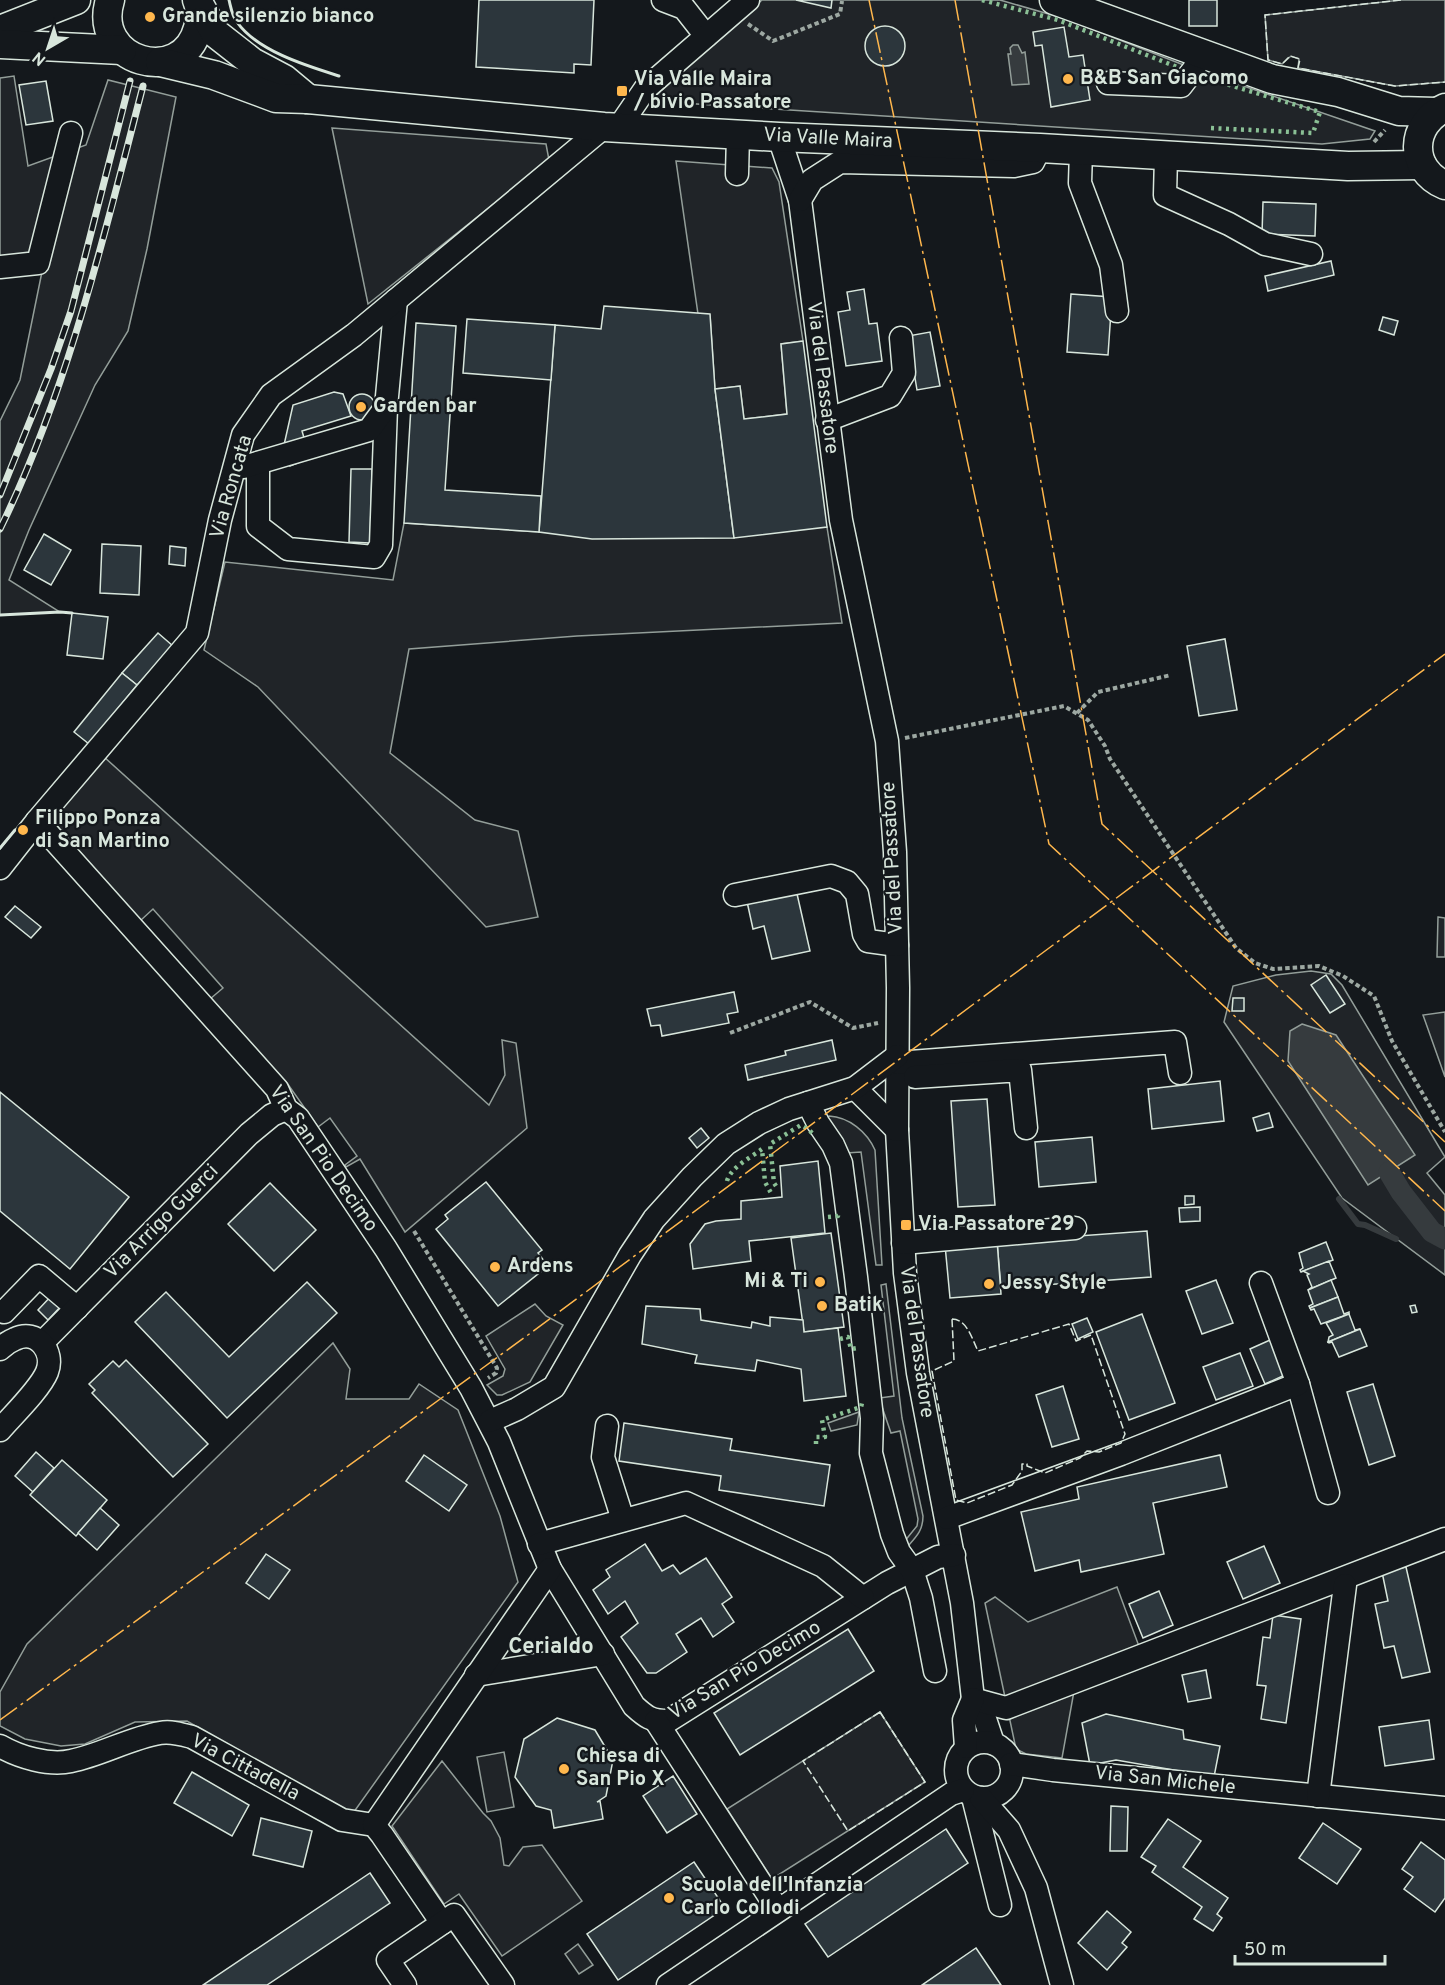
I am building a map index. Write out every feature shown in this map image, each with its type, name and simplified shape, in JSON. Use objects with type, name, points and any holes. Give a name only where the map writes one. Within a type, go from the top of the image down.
[{"type":"main road","points":[[0,30],[76,0]]},
{"type":"main road","points":[[110,0],[107,9],[108,24],[113,38],[122,50]]},
{"type":"main road","points":[[1054,0],[1272,79],[1338,92],[1399,111],[1428,132],[1431,176],[1445,184]]},
{"type":"main road","points":[[160,62],[175,57],[188,48],[192,42],[201,20],[198,2]]},
{"type":"main road","points":[[198,2],[215,33],[252,62],[284,79],[308,99]]},
{"type":"main road","points":[[0,44],[122,50]]},
{"type":"main road","name":"Via Valle Maira","points":[[122,50],[134,58],[147,62],[160,62],[214,75],[276,99],[308,99],[611,127],[738,135],[1040,148],[1348,166],[1428,132]]},
{"type":"street","points":[[663,0],[684,8],[706,36]]},
{"type":"street","name":"Via Roncata","points":[[0,868],[37,821],[197,633],[220,520],[243,435],[271,395],[354,335],[611,127],[645,89],[740,7]]},
{"type":"street","points":[[1108,83],[1181,86],[1194,69],[1201,53]]},
{"type":"street","points":[[0,267],[38,263],[71,133]]},
{"type":"street","points":[[737,174],[738,135]]},
{"type":"street","name":"Via del Passatore","points":[[779,137],[800,200],[841,520],[886,741],[895,852],[897,1130],[903,1243],[918,1373],[954,1555],[973,1699],[985,1719],[993,1743]]},
{"type":"street","points":[[800,200],[812,180],[840,162],[1014,166],[1033,162],[1040,148]]},
{"type":"street","points":[[1081,151],[1080,183],[1111,265],[1117,311]]},
{"type":"street","points":[[1166,156],[1165,195],[1229,224],[1265,244],[1311,254]]},
{"type":"street","points":[[258,463],[258,526],[288,549],[374,556],[381,545],[386,407],[396,300]]},
{"type":"street","points":[[827,420],[890,396],[904,373],[901,338]]},
{"type":"street","points":[[234,470],[369,430],[386,407]]},
{"type":"street","name":"Via San Pio Decimo","points":[[37,821],[277,1089],[286,1109],[298,1118],[386,1249],[471,1388],[490,1421],[550,1569],[634,1706],[645,1716],[656,1721],[668,1721],[863,1598],[939,1557],[954,1555]]},
{"type":"street","points":[[735,895],[831,876],[847,882],[857,894],[864,934],[868,941],[897,945]]},
{"type":"street","points":[[490,1421],[517,1409],[554,1387],[630,1255],[654,1220],[698,1170],[726,1144],[759,1123],[789,1109],[855,1088],[897,1066],[1175,1042],[1180,1073]]},
{"type":"street","points":[[897,1066],[1020,1070],[1026,1128]]},
{"type":"street","points":[[855,1088],[897,1130]]},
{"type":"street","points":[[808,1103],[841,1163],[871,1406],[871,1453],[892,1534],[899,1552],[912,1570],[921,1599],[935,1671]]},
{"type":"street","name":"Via Arrigo Guerci","points":[[43,1342],[249,1134],[272,1115],[286,1109]]},
{"type":"street","points":[[903,1243],[1075,1228]]},
{"type":"street","points":[[4,1312],[39,1276],[78,1308]]},
{"type":"street","points":[[1262,1283],[1298,1384],[1328,1493]]},
{"type":"street","points":[[0,1349],[17,1337],[33,1337],[43,1342],[48,1352],[49,1362],[47,1372],[39,1385],[0,1430]]},
{"type":"street","points":[[947,1518],[1121,1454],[1298,1384]]},
{"type":"street","points":[[607,1426],[603,1458],[623,1520]]},
{"type":"street","points":[[539,1544],[686,1503],[823,1566],[863,1598]]},
{"type":"street","points":[[973,1699],[1006,1708],[1445,1539]]},
{"type":"street","points":[[442,1923],[374,1825],[550,1569]]},
{"type":"street","points":[[1318,1796],[1345,1585]]},
{"type":"street","points":[[476,1675],[603,1654]]},
{"type":"street","name":"Via del Passatore","points":[[966,1748],[964,1720],[973,1699]]},
{"type":"street","points":[[656,1721],[778,1910]]},
{"type":"street","name":"Via Cittadella","points":[[0,1746],[31,1758],[52,1762],[70,1762],[160,1733],[176,1733],[192,1737],[342,1820],[374,1825]]},
{"type":"street","points":[[1009,1830],[1011,1803],[1008,1755],[993,1743],[975,1743],[959,1755],[955,1773],[958,1782],[1009,1830],[1036,1888],[1062,1985]]},
{"type":"street","name":"Via San Michele","points":[[1010,1774],[1065,1772],[1445,1808]]},
{"type":"street","points":[[668,1985],[945,1797],[997,1795],[1010,1774]]},
{"type":"street","points":[[973,1795],[999,1905]]},
{"type":"street","points":[[405,1985],[388,1960],[454,1915],[503,1985]]},
{"type":"path","points":[[740,7],[773,41],[840,14],[842,2]]},
{"type":"path","points":[[1077,713],[1098,692],[1170,675]]},
{"type":"path","points":[[886,741],[1064,706],[1088,720],[1105,746],[1110,759],[1236,948],[1255,963],[1272,969],[1319,966],[1343,976],[1374,996],[1392,1041],[1445,1132]]},
{"type":"path","points":[[730,1033],[810,1002],[853,1028],[896,1019]]},
{"type":"path","points":[[414,1231],[497,1368],[496,1373],[482,1382]]},
{"type":"shaded area","points":[[762,0],[1000,0],[1066,19],[1194,69],[1375,131],[1370,139],[1322,144],[650,101]]},
{"type":"shaded area","points":[[1401,0],[1445,0],[1445,82],[1395,86],[1298,68],[1299,59],[1291,56],[1282,64],[1268,60],[1265,15]]},
{"type":"shaded area","points":[[1018,45],[1022,53],[1025,52],[1029,84],[1012,85],[1008,54],[1011,54],[1010,48]]},
{"type":"shaded area","points":[[14,76],[28,166],[86,145],[108,80],[176,97],[147,249],[128,331],[95,385],[29,530],[9,580],[60,612],[0,615],[0,421],[20,380],[45,257],[0,260],[0,78]]},
{"type":"shaded area","points":[[332,128],[546,144],[549,160],[368,304]]},
{"type":"shaded area","points":[[676,161],[772,168],[779,182],[803,341],[781,344],[787,414],[744,419],[740,386],[715,389],[710,315],[698,314]]},
{"type":"shaded area","points":[[404,523],[539,532],[827,527],[842,623],[577,636],[409,649],[390,753],[475,820],[518,831],[538,917],[486,927],[258,687],[204,650],[225,562],[393,580]]},
{"type":"shaded area","points":[[103,756],[489,1105],[505,1075],[502,1040],[516,1043],[527,1128],[405,1232],[360,1159],[346,1167],[345,1165],[357,1156],[330,1118],[318,1127],[287,1083],[210,999],[223,988],[153,909],[140,921],[52,820]]},
{"type":"shaded area","points":[[1438,917],[1445,918],[1445,957],[1437,957]]},
{"type":"shaded area","points":[[1311,971],[1331,974],[1342,985],[1445,1157],[1427,1173],[1445,1195],[1445,1275],[1342,1198],[1224,1022],[1233,986],[1276,975]]},
{"type":"shaded area","points":[[1445,1012],[1445,1077],[1423,1015]]},
{"type":"shaded area","points":[[1302,1024],[1336,1035],[1415,1155],[1368,1185],[1288,1061],[1290,1031]]},
{"type":"shaded area","points":[[829,1116],[850,1122],[867,1137],[875,1150],[882,1265],[876,1265],[861,1152],[846,1153],[825,1122]]},
{"type":"shaded area","points":[[886,1284],[902,1418],[923,1516],[921,1529],[908,1546],[904,1542],[917,1526],[918,1519],[900,1431],[891,1433],[879,1398],[894,1396],[881,1285]]},
{"type":"shaded area","points":[[535,1304],[546,1316],[563,1325],[530,1382],[502,1395],[497,1395],[487,1385],[503,1376],[505,1369],[486,1336]]},
{"type":"shaded area","points":[[333,1343],[350,1369],[346,1399],[409,1399],[419,1384],[458,1410],[500,1516],[518,1582],[351,1816],[187,1721],[135,1722],[85,1744],[61,1746],[25,1739],[0,1726],[0,1692],[27,1644]]},
{"type":"shaded area","points":[[859,1412],[857,1425],[831,1431],[828,1423]]},
{"type":"shaded area","points":[[1117,1587],[1140,1649],[1076,1680],[1062,1758],[1026,1754],[1016,1749],[985,1603],[995,1597],[1028,1622]]},
{"type":"shaded area","points":[[880,1712],[925,1782],[772,1879],[727,1809]]},
{"type":"shaded area","points":[[504,1752],[514,1807],[487,1812],[477,1757]]},
{"type":"shaded area","points":[[442,1761],[491,1821],[500,1838],[504,1865],[509,1866],[523,1847],[542,1845],[582,1901],[502,1956],[459,1894],[444,1904],[392,1826]]},
{"type":"shaded area","points":[[578,1944],[593,1965],[579,1974],[565,1954]]},
{"type":"building","points":[[479,0],[594,0],[591,65],[574,64],[574,73],[476,67]]},
{"type":"building","points":[[796,0],[832,0],[831,8]]},
{"type":"building","points":[[1189,0],[1217,0],[1217,26],[1189,26]]},
{"type":"building","points":[[885,26],[893,27],[899,32],[904,38],[904,54],[899,60],[893,65],[885,66],[877,65],[871,60],[866,54],[865,46],[866,38],[871,32],[877,27]]},
{"type":"building","points":[[1064,27],[1069,57],[1083,55],[1090,100],[1051,107],[1042,45],[1035,46],[1033,32]]},
{"type":"building","points":[[46,81],[53,121],[26,125],[19,85]]},
{"type":"building","points":[[1263,202],[1316,204],[1315,236],[1262,234]]},
{"type":"building","points":[[1331,261],[1334,275],[1268,291],[1265,276]]},
{"type":"building","points":[[864,289],[869,324],[877,323],[882,361],[846,366],[838,312],[850,310],[847,292]]},
{"type":"building","points":[[1071,294],[1112,297],[1108,355],[1067,352]]},
{"type":"building","points":[[604,306],[710,314],[715,389],[734,538],[592,539],[539,532],[555,325],[601,329]]},
{"type":"building","points":[[1383,317],[1398,321],[1394,335],[1379,330]]},
{"type":"building","points":[[467,319],[555,325],[551,380],[463,373]]},
{"type":"building","points":[[416,323],[456,326],[445,490],[541,496],[539,532],[404,523]]},
{"type":"building","points":[[930,332],[940,386],[917,390],[908,336]]},
{"type":"building","points":[[803,341],[827,527],[734,538],[715,389],[740,386],[744,419],[787,414],[781,344]]},
{"type":"building","points":[[334,392],[343,394],[351,416],[302,431],[310,458],[290,466],[284,445],[293,405]]},
{"type":"building","points":[[362,394],[371,398],[375,407],[371,416],[362,420],[353,416],[349,407],[353,398]]},
{"type":"building","points":[[351,469],[372,469],[370,543],[349,542]]},
{"type":"building","points":[[44,534],[71,550],[51,585],[24,570]]},
{"type":"building","points":[[102,544],[141,546],[139,595],[100,593]]},
{"type":"building","points":[[170,546],[186,548],[185,566],[169,564]]},
{"type":"building","points":[[72,613],[108,617],[103,659],[67,655]]},
{"type":"building","points":[[158,633],[173,646],[137,685],[122,673]]},
{"type":"building","points":[[1225,639],[1237,710],[1199,716],[1187,646]]},
{"type":"building","points":[[122,673],[137,685],[89,744],[74,732]]},
{"type":"building","points":[[795,885],[810,951],[772,959],[764,926],[753,929],[746,897]]},
{"type":"building","points":[[15,906],[41,927],[31,938],[5,917]]},
{"type":"building","points":[[1326,975],[1345,1004],[1330,1013],[1311,985]]},
{"type":"building","points":[[734,992],[738,1012],[727,1014],[729,1023],[662,1036],[660,1025],[651,1026],[647,1009]]},
{"type":"building","points":[[1233,998],[1244,998],[1244,1011],[1232,1011]]},
{"type":"building","points":[[832,1040],[836,1060],[748,1080],[745,1065],[786,1055],[785,1051]]},
{"type":"building","points":[[1220,1081],[1224,1121],[1152,1129],[1148,1089]]},
{"type":"building","points":[[0,1092],[129,1197],[70,1269],[0,1211]]},
{"type":"building","points":[[987,1099],[995,1205],[958,1207],[951,1101]]},
{"type":"building","points":[[1269,1113],[1273,1127],[1257,1131],[1253,1118]]},
{"type":"building","points":[[701,1128],[709,1138],[697,1148],[689,1138]]},
{"type":"building","points":[[1092,1137],[1096,1182],[1039,1187],[1035,1142]]},
{"type":"building","points":[[818,1161],[825,1233],[749,1241],[751,1261],[693,1269],[690,1244],[705,1224],[741,1219],[741,1201],[782,1197],[780,1166]]},
{"type":"building","points":[[486,1182],[542,1250],[538,1253],[548,1266],[498,1306],[436,1229],[448,1219],[445,1215]]},
{"type":"building","points":[[270,1183],[316,1230],[274,1271],[228,1224]]},
{"type":"building","points":[[1185,1196],[1194,1196],[1194,1204],[1185,1205]]},
{"type":"building","points":[[1200,1207],[1200,1221],[1180,1222],[1179,1208]]},
{"type":"building","points":[[1147,1231],[1151,1277],[1001,1288],[997,1242]]},
{"type":"building","points":[[831,1233],[844,1327],[804,1332],[791,1238]]},
{"type":"building","points":[[997,1240],[1001,1294],[950,1298],[945,1245]]},
{"type":"building","points":[[1326,1242],[1333,1260],[1301,1272],[1303,1268],[1299,1253]]},
{"type":"building","points":[[1329,1261],[1336,1278],[1308,1290],[1312,1287],[1307,1275],[1309,1274],[1303,1271]]},
{"type":"building","points":[[1216,1280],[1233,1323],[1202,1334],[1186,1291]]},
{"type":"building","points":[[1331,1280],[1338,1297],[1310,1308],[1309,1306],[1313,1304],[1308,1290]]},
{"type":"building","points":[[307,1282],[337,1313],[227,1418],[135,1322],[166,1292],[229,1357]]},
{"type":"building","points":[[53,1294],[63,1304],[48,1320],[38,1310]]},
{"type":"building","points":[[1338,1297],[1344,1314],[1349,1312],[1349,1314],[1321,1324],[1314,1309],[1310,1308]]},
{"type":"building","points":[[1415,1305],[1417,1312],[1412,1313],[1410,1306]]},
{"type":"building","points":[[646,1306],[700,1309],[701,1320],[751,1328],[752,1322],[770,1326],[770,1317],[803,1320],[804,1332],[838,1328],[846,1396],[804,1401],[801,1369],[757,1360],[755,1371],[695,1363],[697,1355],[642,1344]]},
{"type":"building","points":[[1142,1314],[1175,1403],[1129,1420],[1096,1332]]},
{"type":"building","points":[[1349,1314],[1355,1330],[1360,1329],[1328,1342],[1329,1337],[1333,1335],[1326,1323]]},
{"type":"building","points":[[1087,1318],[1093,1332],[1078,1339],[1072,1324]]},
{"type":"building","points":[[1360,1329],[1367,1346],[1339,1357],[1332,1342],[1328,1342]]},
{"type":"building","points":[[1270,1340],[1285,1375],[1265,1384],[1250,1349]]},
{"type":"building","points":[[1240,1353],[1253,1386],[1216,1400],[1203,1367]]},
{"type":"building","points":[[126,1360],[208,1444],[173,1477],[92,1393],[95,1390],[89,1384],[113,1361],[119,1367]]},
{"type":"building","points":[[1373,1384],[1395,1456],[1369,1465],[1347,1392]]},
{"type":"building","points":[[1063,1386],[1079,1439],[1052,1447],[1036,1395]]},
{"type":"building","points":[[624,1423],[732,1439],[730,1450],[830,1465],[824,1506],[719,1490],[721,1476],[619,1461]]},
{"type":"building","points":[[36,1452],[54,1468],[33,1492],[15,1476]]},
{"type":"building","points":[[424,1455],[467,1485],[449,1511],[406,1481]]},
{"type":"building","points":[[1220,1455],[1227,1487],[1153,1503],[1164,1554],[1081,1572],[1079,1560],[1035,1571],[1021,1512],[1079,1499],[1077,1487]]},
{"type":"building","points":[[62,1460],[107,1500],[76,1536],[30,1495]]},
{"type":"building","points":[[100,1508],[119,1525],[97,1550],[78,1533]]},
{"type":"building","points":[[645,1544],[662,1571],[673,1565],[680,1574],[706,1558],[732,1597],[722,1604],[734,1622],[713,1637],[701,1618],[676,1634],[687,1652],[656,1673],[647,1673],[621,1637],[638,1623],[625,1601],[608,1614],[593,1590],[610,1577],[606,1570]]},
{"type":"building","points":[[1264,1546],[1280,1583],[1243,1599],[1227,1562]]},
{"type":"building","points":[[266,1554],[290,1570],[269,1599],[246,1583]]},
{"type":"building","points":[[1406,1567],[1430,1672],[1402,1678],[1394,1646],[1384,1648],[1375,1604],[1388,1601],[1382,1572]]},
{"type":"building","points":[[1159,1591],[1173,1625],[1143,1638],[1129,1604]]},
{"type":"building","points":[[1273,1615],[1301,1619],[1286,1723],[1261,1719],[1266,1686],[1257,1685],[1263,1637],[1270,1638]]},
{"type":"building","points":[[848,1629],[874,1671],[740,1755],[714,1713]]},
{"type":"building","points":[[1206,1670],[1211,1698],[1188,1702],[1182,1675]]},
{"type":"building","points":[[1106,1714],[1183,1730],[1184,1739],[1220,1746],[1214,1777],[1116,1760],[1090,1765],[1082,1723]]},
{"type":"building","name":"Chiesa di San Pio X","points":[[557,1718],[595,1730],[613,1760],[606,1796],[597,1802],[600,1801],[603,1819],[554,1828],[551,1810],[536,1806],[515,1777],[524,1739]]},
{"type":"building","points":[[1429,1720],[1434,1759],[1385,1766],[1379,1727]]},
{"type":"building","points":[[192,1772],[249,1805],[232,1836],[174,1803]]},
{"type":"building","points":[[673,1776],[697,1814],[667,1833],[643,1796]]},
{"type":"building","points":[[1111,1806],[1128,1807],[1127,1851],[1110,1851]]},
{"type":"building","points":[[261,1818],[312,1831],[303,1867],[253,1855]]},
{"type":"building","points":[[1168,1819],[1201,1841],[1183,1867],[1228,1898],[1217,1914],[1222,1918],[1213,1931],[1194,1919],[1202,1907],[1152,1872],[1156,1866],[1141,1857]]},
{"type":"building","points":[[1323,1823],[1361,1849],[1337,1884],[1299,1858]]},
{"type":"building","points":[[946,1829],[968,1863],[828,1957],[805,1924]]},
{"type":"building","points":[[1421,1842],[1445,1860],[1445,1898],[1435,1912],[1404,1889],[1413,1877],[1402,1869]]},
{"type":"building","points":[[694,1862],[725,1908],[618,1980],[587,1934]]},
{"type":"building","points":[[370,1873],[390,1903],[267,1985],[203,1985]]},
{"type":"building","points":[[1107,1911],[1131,1932],[1122,1943],[1127,1947],[1107,1970],[1078,1943]]},
{"type":"building","points":[[976,1948],[1001,1985],[922,1985]]},
{"type":"waterway","points":[[1389,1172],[1401,1192],[1432,1232],[1445,1239]]},
{"type":"waterway","points":[[1339,1199],[1358,1224],[1396,1239]]},
{"type":"railway","points":[[0,495],[51,369],[71,311],[130,81]]},
{"type":"railway","points":[[0,529],[46,422],[65,367],[99,255],[143,86]]},
{"type":"hedge","points":[[982,0],[1058,20],[1177,67]]},
{"type":"hedge","points":[[1199,76],[1320,112],[1313,133],[1210,128]]},
{"type":"hedge","points":[[776,1186],[770,1144],[801,1125],[813,1134]]},
{"type":"hedge","points":[[727,1181],[732,1171],[762,1149],[765,1182],[771,1193]]},
{"type":"hedge","points":[[828,1217],[838,1216],[838,1214]]},
{"type":"hedge","points":[[840,1339],[848,1337],[851,1349],[857,1348]]},
{"type":"hedge","points":[[816,1444],[816,1437],[825,1437],[822,1420],[861,1407],[862,1403]]},
{"type":"fence","points":[[1401,0],[1265,15],[1268,60],[1282,64],[1290,56],[1300,59],[1298,68],[1395,86],[1445,82]]},
{"type":"fence","points":[[952,1319],[962,1322],[978,1351],[1069,1324],[1076,1341],[1091,1335],[1125,1434],[1121,1443],[1099,1452],[1087,1451],[1080,1458],[1045,1473],[1027,1464],[1022,1464],[1022,1471],[1012,1485],[967,1503],[956,1500],[932,1371],[954,1361],[952,1319]]},
{"type":"fence","points":[[880,1712],[925,1782],[848,1831],[803,1761],[880,1712]]},
{"type":"wall","points":[[229,0],[235,20],[257,41],[284,56],[339,76]]},
{"type":"wall","points":[[0,615],[72,613]]},
{"type":"wall","points":[[0,848],[15,830]]},
{"type":"power","points":[[869,0],[1049,844],[1445,1211]]},
{"type":"power","points":[[955,0],[1102,824],[1445,1142]]},
{"type":"power","points":[[0,1720],[532,1332],[1445,654]]},
{"type":"place","name":"Grande silenzio bianco","points":[[150,17]]},
{"type":"place","name":"B&B San Giacomo","points":[[1068,79]]},
{"type":"place","name":"Via Valle Maira / bivio Passatore","points":[[622,91]]},
{"type":"place","name":"Garden bar","points":[[361,407]]},
{"type":"place","name":"Filippo Ponza di San Martino","points":[[23,830]]},
{"type":"place","name":"Via Passatore 29","points":[[906,1225]]},
{"type":"place","name":"Ardens","points":[[495,1267]]},
{"type":"place","name":"Mi & Ti","points":[[820,1282]]},
{"type":"place","name":"Jessy Style","points":[[989,1284]]},
{"type":"place","name":"Batik","points":[[822,1306]]},
{"type":"place","name":"Chiesa di San Pio X","points":[[564,1769]]},
{"type":"place","name":"Scuola dell'Infanzia Carlo Collodi","points":[[669,1898]]},
{"type":"district","name":"Cerialdo","points":[[551,1647]]}]
